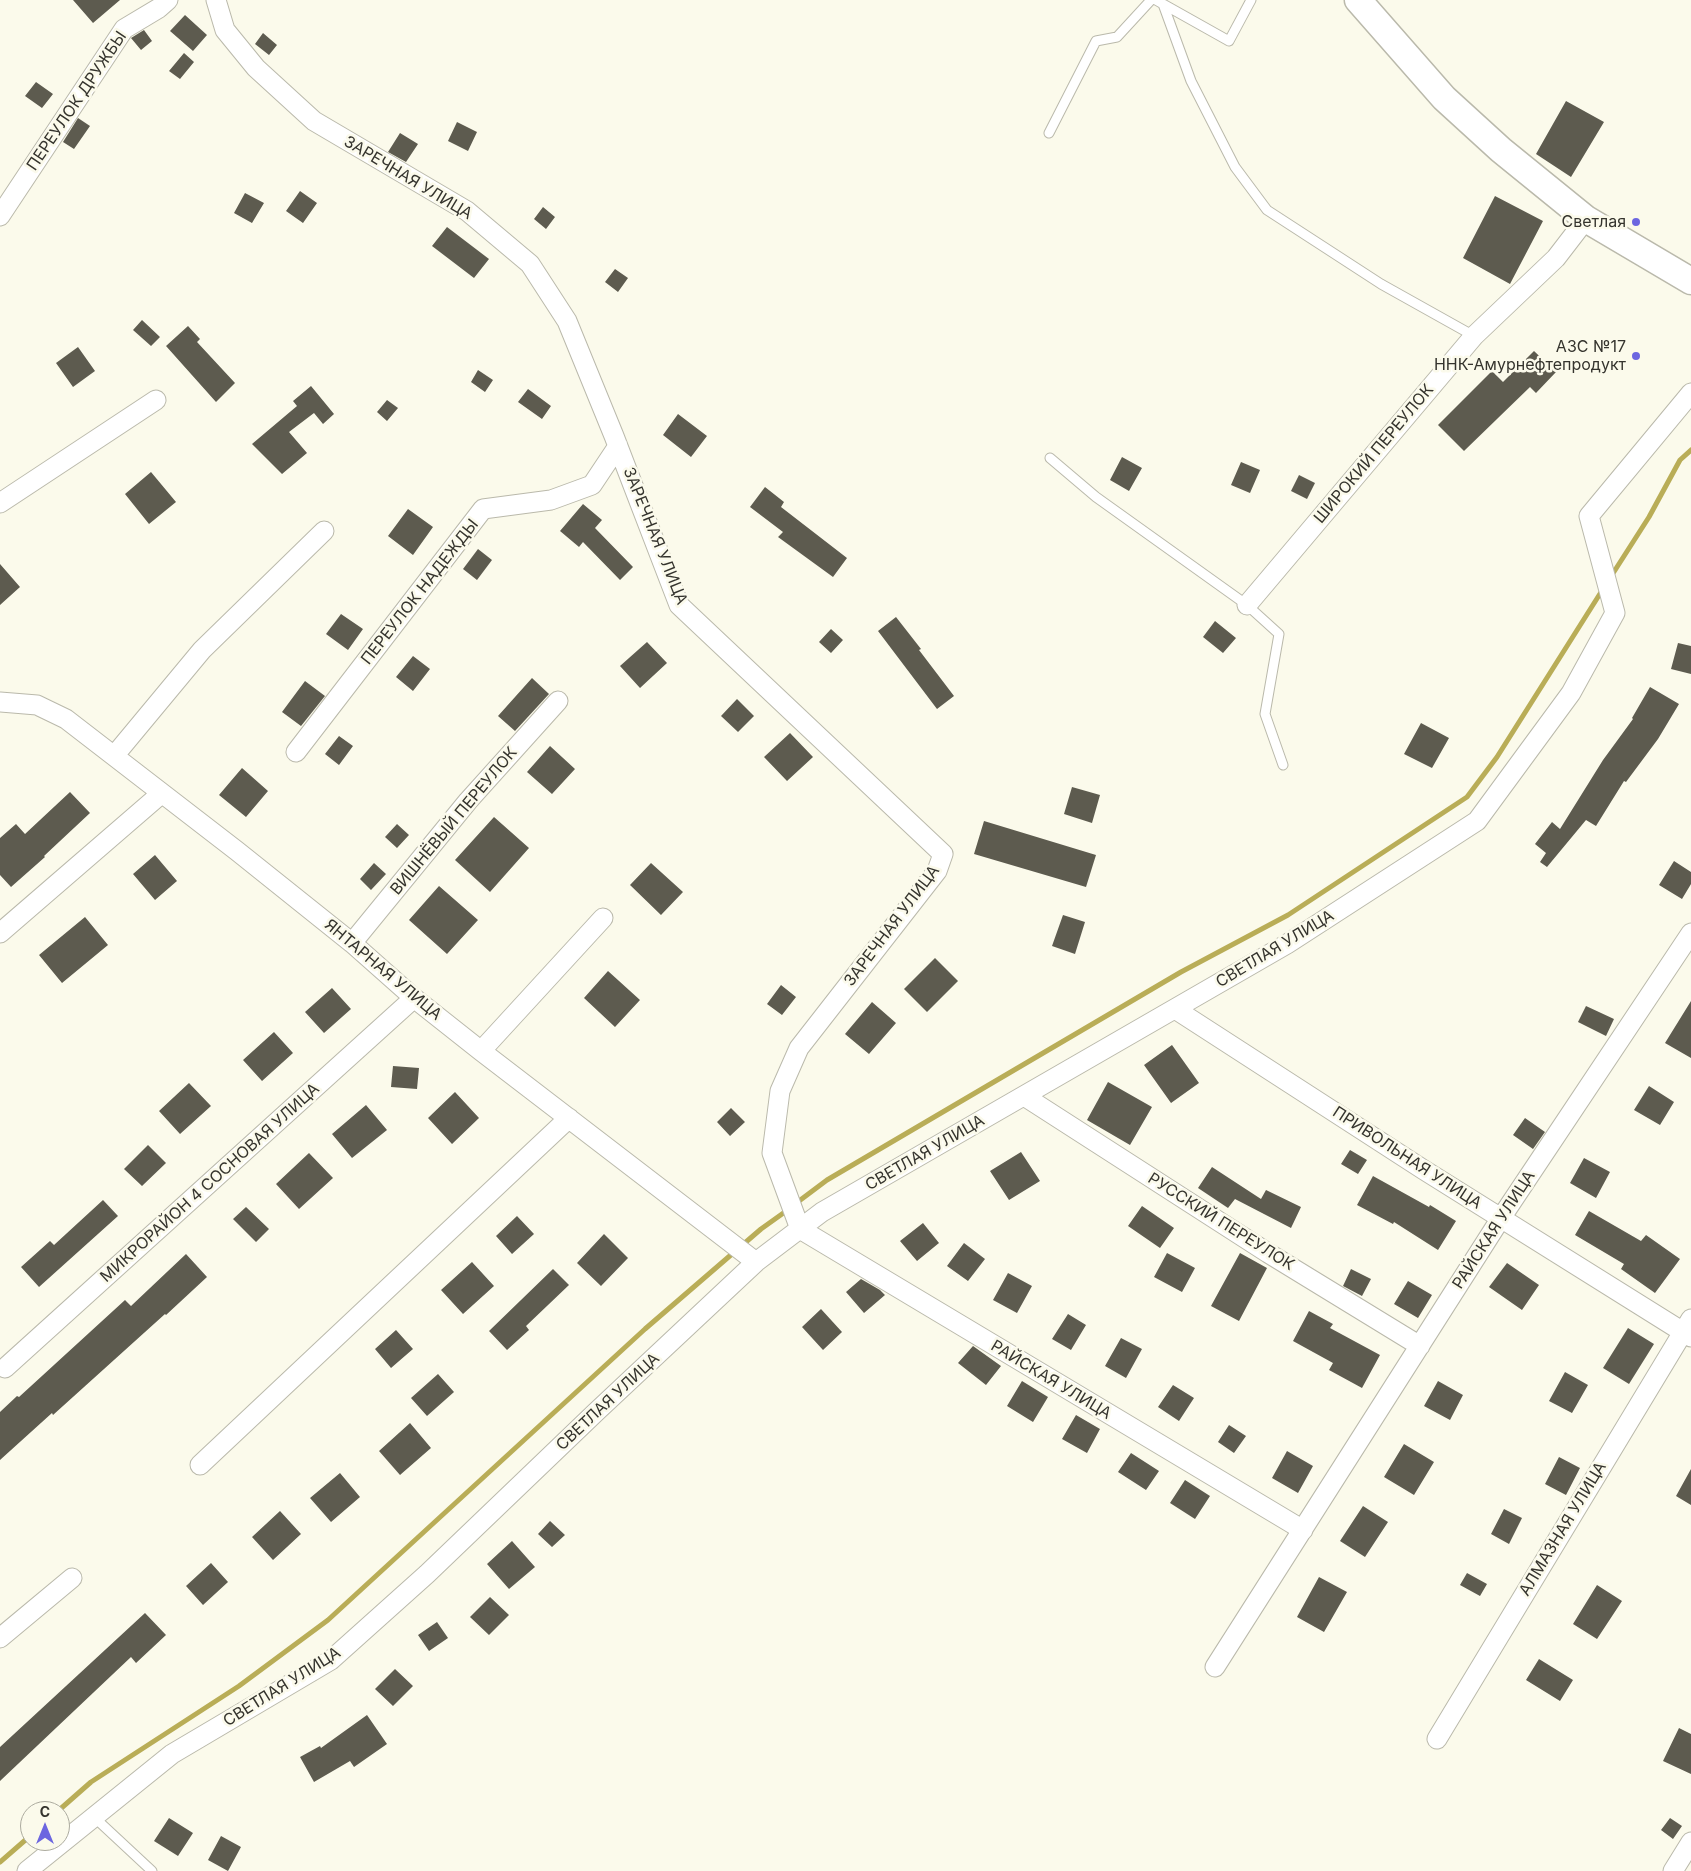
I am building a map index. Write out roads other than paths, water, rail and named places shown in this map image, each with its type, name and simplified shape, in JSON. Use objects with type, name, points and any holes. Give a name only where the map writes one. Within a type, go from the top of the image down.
[{"type":"street","name":"ПЕРЕУЛОК ДРУЖБЫ","points":[[0,216],[124,29],[159,8],[168,0]]},
{"type":"street","name":"ЗАРЕЧНАЯ УЛИЦА","points":[[216,0],[224,30],[256,68],[314,121],[467,211],[530,264],[567,320],[679,605],[943,854],[937,871],[799,1048],[780,1091],[772,1153],[800,1229]]},
{"type":"street","points":[[1358,0],[1444,98],[1501,150],[1586,219],[1691,281]]},
{"type":"street","name":"ШИРОКИЙ ПЕРЕУЛОК","points":[[1247,605],[1474,336],[1556,258],[1586,219]]},
{"type":"street","name":"СВЕТЛАЯ УЛИЦА","points":[[27,1871],[172,1754],[331,1660],[427,1574],[603,1405],[756,1262],[822,1212],[1287,944],[1477,821],[1571,694],[1615,613],[1589,516],[1691,393]]},
{"type":"street","points":[[0,503],[156,400]]},
{"type":"street","name":"ПЕРЕУЛОК НАДЕЖДЫ","points":[[296,752],[483,509],[551,500],[592,485],[618,446]]},
{"type":"street","points":[[114,756],[202,650],[324,531]]},
{"type":"street","name":"ВИШНЁВЫЙ ПЕРЕУЛОК","points":[[352,943],[468,801],[558,701]]},
{"type":"street","name":"ЯНТАРНАЯ УЛИЦА","points":[[0,702],[38,705],[66,719],[162,792],[352,943],[414,998],[481,1051],[756,1262]]},
{"type":"street","points":[[0,933],[162,792]]},
{"type":"street","points":[[481,1051],[603,918]]},
{"type":"street","name":"РАЙСКАЯ УЛИЦА","points":[[1215,1667],[1501,1218],[1691,933]]},
{"type":"street","name":"МИКРОРАЙОН 4 СОСНОВАЯ УЛИЦА","points":[[5,1368],[414,998]]},
{"type":"street","name":"ПРИВОЛЬНАЯ УЛИЦА","points":[[1175,1009],[1501,1218],[1688,1329]]},
{"type":"street","name":"РУССКИЙ ПЕРЕУЛОК","points":[[1024,1096],[1268,1253],[1420,1346]]},
{"type":"street","points":[[200,1465],[569,1118]]},
{"type":"street","name":"РАЙСКАЯ УЛИЦА","points":[[800,1229],[1303,1530]]},
{"type":"street","name":"АЛМАЗНАЯ УЛИЦА","points":[[1437,1739],[1688,1329]]},
{"type":"street","points":[[0,1638],[72,1578]]},
{"type":"street","points":[[1673,1871],[1691,1842]]},
{"type":"lane","points":[[1049,133],[1096,40],[1117,37],[1151,0]]},
{"type":"lane","points":[[1159,2],[1229,41],[1252,0]]},
{"type":"lane","points":[[1159,2],[1191,81],[1235,167],[1267,210],[1381,284],[1474,336]]},
{"type":"lane","points":[[1050,458],[1096,497],[1247,605],[1279,634],[1265,714],[1283,765]]},
{"type":"lane","points":[[94,1817],[152,1871]]},
{"type":"waterway","points":[[1610,578],[1649,517],[1680,460],[1691,450]]},
{"type":"waterway","points":[[795,1204],[827,1180],[1181,972],[1288,915],[1467,797],[1497,757],[1603,589]]},
{"type":"waterway","points":[[69,1801],[91,1782],[239,1686],[328,1620],[645,1329],[761,1229],[789,1209]]},
{"type":"waterway","points":[[0,1862],[20,1845]]},
{"type":"place","name":"Светлая","points":[[1636,222]]},
{"type":"place","name":"АЗС №17 ННК-Амурнефтепродукт","points":[[1636,356]]}]
